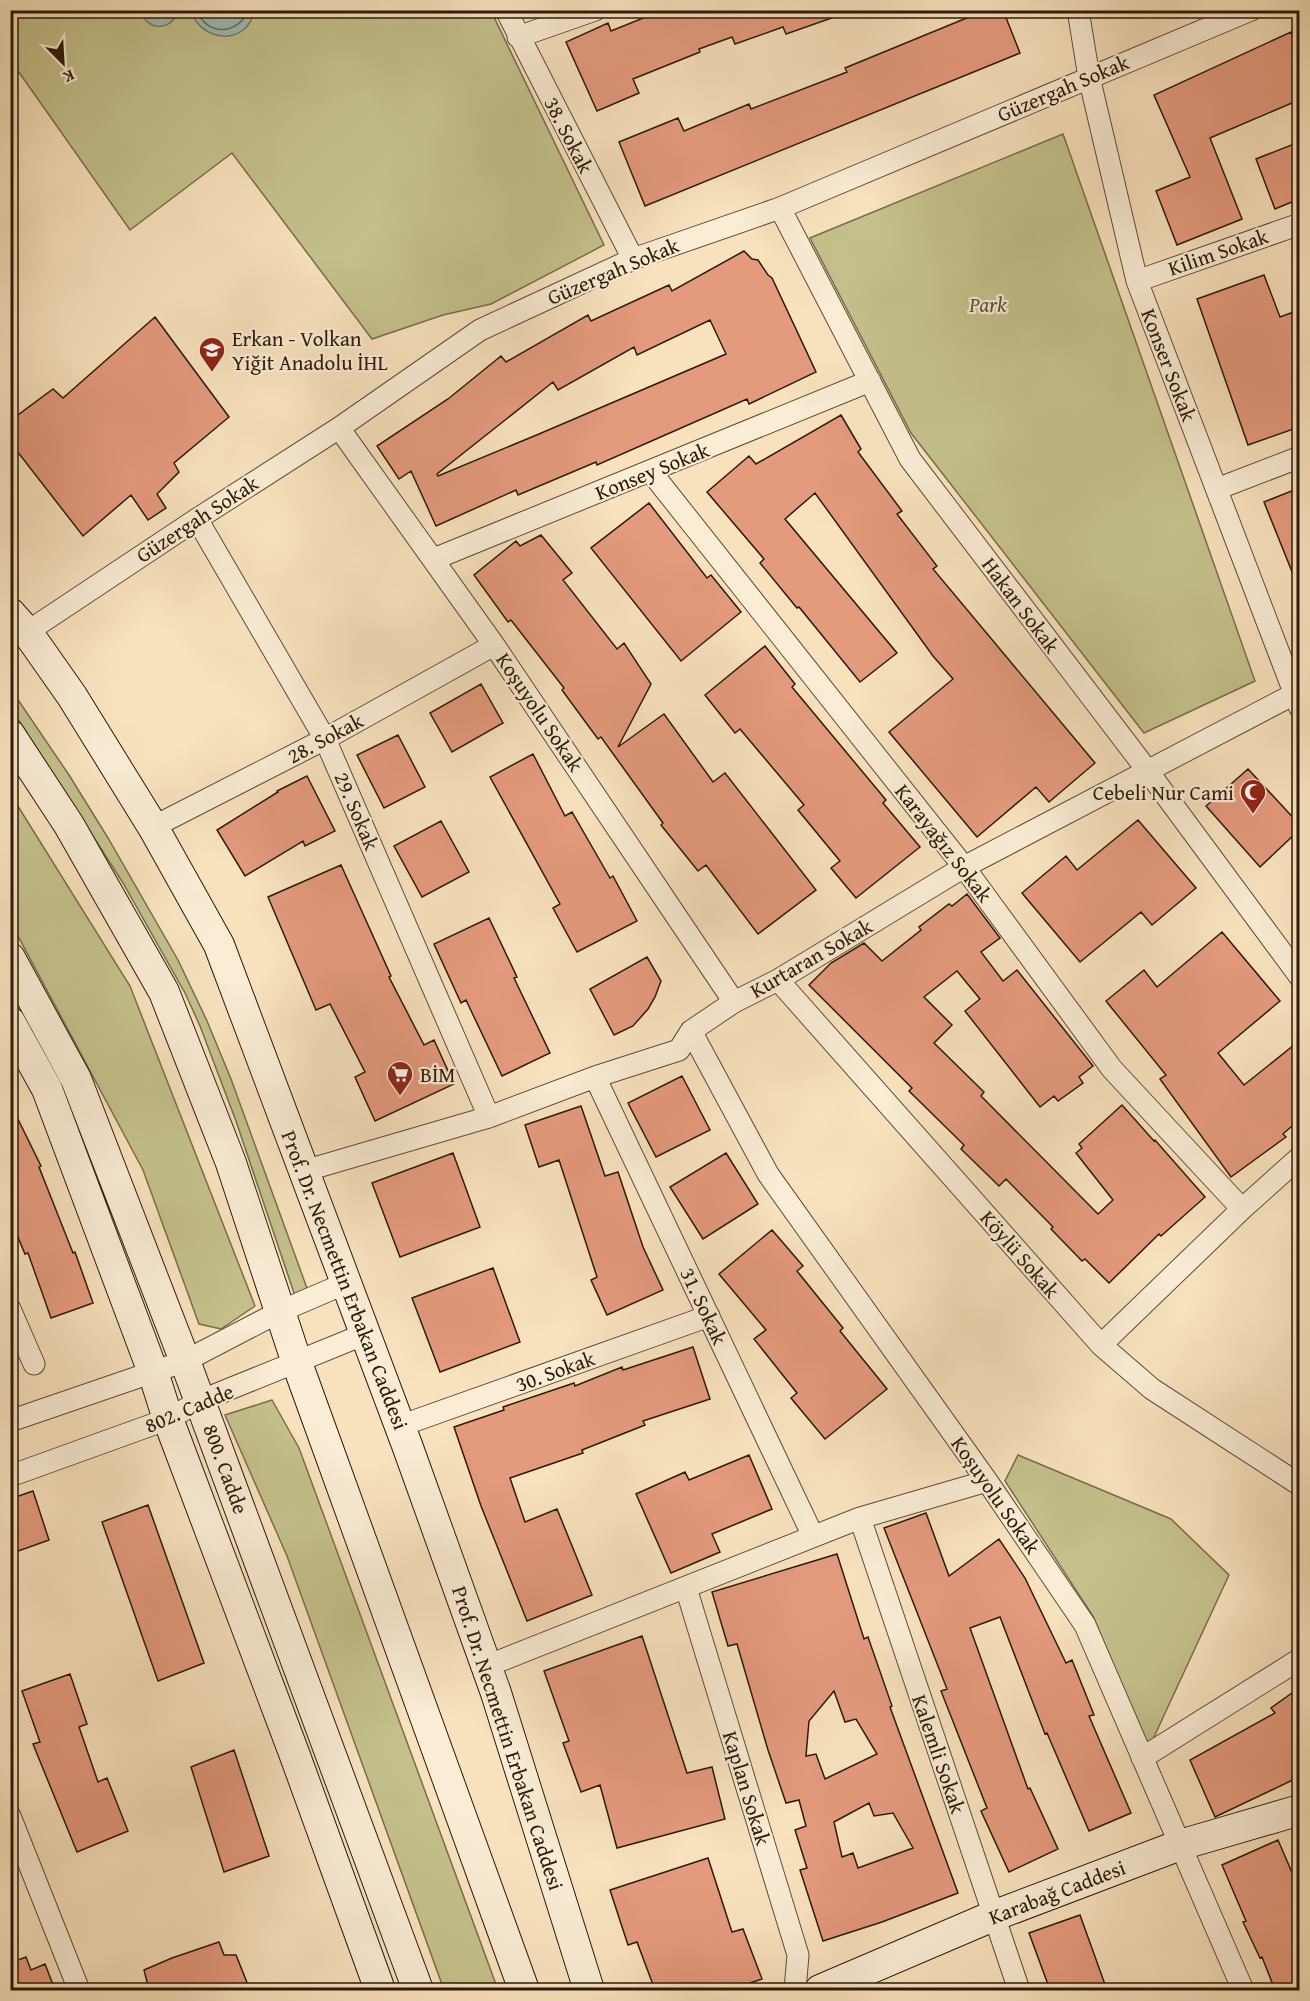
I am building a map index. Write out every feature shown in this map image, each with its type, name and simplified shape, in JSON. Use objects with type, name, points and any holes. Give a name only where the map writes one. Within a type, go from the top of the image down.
[{"type":"main road","name":"Prof. Dr. Necmettin Erbakan Caddesi","points":[[19,622],[72,696],[153,827],[219,945],[400,1426],[487,1666],[589,1990]]},
{"type":"main road","points":[[10,735],[69,825],[164,992],[231,1163],[297,1363],[524,1990]]},
{"type":"main road","name":"800. Cadde","points":[[10,958],[76,1078],[185,1361],[418,1990]]},
{"type":"main road","name":"800. Cadde","points":[[10,1022],[47,1089],[380,1990]]},
{"type":"main road","name":"Karabağ Caddesi","points":[[820,1990],[993,1916],[1180,1845],[1299,1810]]},
{"type":"street","name":"38. Sokak","points":[[506,10],[633,259]]},
{"type":"street","points":[[518,37],[594,10]]},
{"type":"street","name":"Konser Sokak","points":[[1078,10],[1089,77],[1137,281],[1298,697]]},
{"type":"street","name":"Güzergah Sokak","points":[[19,622],[196,519],[339,428],[480,330],[633,259],[780,208],[1251,10]]},
{"type":"street","name":"Hakan Sokak","points":[[780,208],[910,459],[1147,771],[1299,977]]},
{"type":"street","name":"Kilim Sokak","points":[[1137,281],[1299,224]]},
{"type":"street","name":"Konsey Sokak","points":[[434,560],[870,381]]},
{"type":"street","name":"Koşuyolu Sokak","points":[[339,428],[494,645],[734,1002]]},
{"type":"street","points":[[1217,489],[1299,457]]},
{"type":"street","name":"Karayağız Sokak","points":[[651,472],[964,867],[1112,1069],[1242,1209]]},
{"type":"street","name":"29. Sokak","points":[[196,519],[325,739],[489,1117]]},
{"type":"street","name":"28. Sokak","points":[[153,827],[325,739],[494,645]]},
{"type":"street","name":"Kurtaran Sokak","points":[[304,1171],[489,1117],[596,1077],[679,1050],[692,1031],[734,1002],[778,980],[964,867],[1147,771],[1298,697]]},
{"type":"street","name":"Köylü Sokak","points":[[778,980],[1101,1345],[1152,1389],[1299,1485]]},
{"type":"street","name":"Koşuyolu Sokak","points":[[692,1031],[768,1174],[987,1481],[1084,1625],[1243,1990]]},
{"type":"street","name":"31. Sokak","points":[[596,1077],[813,1536]]},
{"type":"street","points":[[1101,1345],[1299,1157]]},
{"type":"street","points":[[10,1421],[185,1361],[281,1311],[346,1283]]},
{"type":"street","points":[[10,1309],[34,1364]]},
{"type":"street","name":"30. Sokak","points":[[400,1426],[709,1316]]},
{"type":"street","name":"802. Cadde","points":[[10,1476],[168,1419],[200,1401],[365,1334]]},
{"type":"street","points":[[487,1666],[860,1518],[987,1481]]},
{"type":"street","name":"Kalemli Sokak","points":[[860,1518],[1019,1990]]},
{"type":"street","name":"Kaplan Sokak","points":[[687,1588],[798,1955],[795,1990]]},
{"type":"street","points":[[1142,1758],[1299,1659]]},
{"type":"street","points":[[10,1816],[79,1990]]},
{"type":"green space","points":[[10,11],[491,11],[604,245],[491,304],[443,315],[372,339],[232,153],[130,230],[11,61]]},
{"type":"green space","name":"Park","points":[[1063,134],[1255,681],[1144,733],[911,433],[810,238]]},
{"type":"green space","points":[[10,688],[69,775],[108,838],[178,960],[231,1079],[308,1291],[295,1296],[236,1121],[185,993],[123,883],[11,708]]},
{"type":"green space","points":[[11,795],[130,986],[255,1306],[221,1329],[199,1324],[143,1170],[11,923]]},
{"type":"green space","points":[[272,1400],[299,1448],[498,1990],[444,1990],[287,1556],[225,1415]]},
{"type":"green space","points":[[1018,1455],[1171,1519],[1229,1575],[1148,1750],[1093,1616],[1005,1481]]},
{"type":"water","points":[[141,10],[178,11],[171,22],[154,26],[148,23]]},
{"type":"water","points":[[191,10],[254,11],[250,22],[243,30],[234,35],[224,36],[205,30],[197,22]]},
{"type":"building","points":[[663,10],[846,10],[846,13],[786,34],[783,27],[735,44],[732,37],[699,49],[700,52],[633,79],[639,93],[597,111],[566,42],[608,23],[611,31]]},
{"type":"building","points":[[986,10],[1003,10],[1020,53],[645,206],[619,142],[678,118],[684,131],[749,104],[751,109],[847,72],[845,68]]},
{"type":"building","points":[[1291,32],[1299,54],[1299,64],[1294,66],[1299,81],[1299,100],[1210,138],[1242,219],[1177,245],[1156,191],[1190,177],[1154,95]]},
{"type":"building","points":[[1299,142],[1299,199],[1275,209],[1256,159]]},
{"type":"building","points":[[744,251],[752,259],[758,260],[772,278],[816,372],[749,404],[747,399],[597,465],[596,462],[518,495],[516,490],[436,526],[411,471],[399,479],[377,446],[448,399],[501,356],[506,362],[588,315],[591,321],[669,285],[672,291]],"holes":[[[710,320],[726,354],[438,476],[437,474],[553,382],[558,390],[634,347],[637,355]]]},
{"type":"building","points":[[1264,275],[1280,317],[1299,310],[1299,427],[1248,445],[1197,299]]},
{"type":"building","points":[[155,317],[229,417],[174,463],[179,472],[157,494],[166,508],[148,520],[131,495],[83,536],[10,442],[10,421],[53,389],[63,398]]},
{"type":"building","points":[[841,415],[861,449],[858,452],[902,511],[897,514],[937,566],[933,569],[1095,763],[1049,802],[1036,787],[977,837],[889,732],[953,679],[933,656],[815,493],[785,519],[897,653],[860,682],[760,563],[764,559],[707,492],[749,456],[756,464]]},
{"type":"building","points":[[1299,488],[1299,589],[1264,502]]},
{"type":"building","points":[[649,503],[707,578],[711,575],[741,612],[681,661],[591,548]]},
{"type":"building","points":[[541,535],[572,573],[563,580],[617,649],[624,643],[651,684],[618,747],[664,714],[713,782],[725,773],[816,890],[758,934],[706,865],[698,871],[661,825],[663,823],[601,737],[598,739],[562,690],[564,688],[511,620],[508,622],[474,575],[516,541],[520,546]]},
{"type":"building","points":[[765,646],[795,684],[792,687],[886,800],[883,803],[920,847],[856,898],[831,868],[840,861],[798,810],[804,805],[740,729],[735,733],[705,695]]},
{"type":"building","points":[[481,684],[503,723],[452,752],[430,713]]},
{"type":"building","points":[[398,735],[425,787],[384,808],[357,755]]},
{"type":"building","points":[[533,754],[565,816],[572,812],[610,878],[613,876],[637,921],[577,952],[553,908],[560,904],[490,777]]},
{"type":"building","name":"Cebeli Nur Cami","points":[[1248,769],[1299,824],[1299,830],[1260,867],[1206,806]]},
{"type":"building","points":[[307,776],[335,831],[305,846],[303,841],[245,876],[217,830],[277,791]]},
{"type":"building","points":[[1138,820],[1196,888],[1152,925],[1141,912],[1080,962],[1022,893],[1066,856],[1077,870]]},
{"type":"building","points":[[441,821],[469,872],[422,897],[394,846]]},
{"type":"building","points":[[341,865],[391,976],[389,977],[424,1045],[434,1040],[454,1084],[375,1121],[355,1077],[365,1072],[330,1004],[316,1010],[268,897]]},
{"type":"building","points":[[967,894],[1000,938],[981,952],[1003,981],[1017,970],[1093,1066],[1079,1077],[1083,1083],[1058,1101],[1054,1096],[1040,1107],[965,1011],[980,999],[957,971],[924,997],[952,1025],[934,1043],[984,1092],[981,1096],[1098,1214],[1113,1200],[1076,1153],[1082,1148],[1079,1144],[1122,1105],[1205,1197],[1161,1236],[1159,1234],[1109,1283],[1085,1259],[1082,1261],[1051,1229],[1053,1227],[1006,1179],[999,1186],[961,1149],[964,1145],[909,1091],[912,1088],[809,985],[831,963],[864,943],[882,961],[921,930],[919,927],[949,904],[952,906]]},
{"type":"building","points":[[489,918],[517,977],[514,978],[550,1053],[502,1076],[466,1000],[461,1003],[434,944]]},
{"type":"building","points":[[1222,932],[1280,1001],[1218,1053],[1244,1085],[1299,1041],[1299,1120],[1283,1134],[1286,1137],[1231,1177],[1160,1079],[1166,1075],[1106,1001],[1144,970],[1157,987]]},
{"type":"building","points":[[647,957],[661,981],[655,997],[633,1026],[614,1035],[590,989]]},
{"type":"building","points":[[682,1076],[710,1130],[656,1157],[628,1103]]},
{"type":"building","points":[[10,1103],[41,1166],[39,1167],[73,1253],[75,1252],[93,1303],[51,1318],[28,1253],[25,1254],[10,1218]]},
{"type":"building","points":[[581,1106],[605,1176],[618,1172],[643,1247],[663,1290],[607,1315],[591,1280],[597,1277],[559,1160],[539,1167],[525,1125]]},
{"type":"building","points":[[453,1153],[480,1227],[400,1257],[372,1183]]},
{"type":"building","points":[[726,1153],[758,1204],[703,1239],[670,1187]]},
{"type":"building","points":[[772,1230],[803,1266],[797,1271],[843,1328],[840,1331],[887,1389],[825,1439],[791,1398],[797,1393],[754,1339],[766,1330],[719,1274]]},
{"type":"building","points":[[493,1268],[520,1342],[440,1372],[412,1298]]},
{"type":"building","points":[[693,1347],[710,1399],[643,1421],[645,1425],[582,1450],[583,1453],[510,1478],[525,1522],[557,1509],[592,1595],[527,1621],[481,1506],[454,1427],[504,1410],[503,1407],[574,1383],[575,1386],[622,1367],[623,1370]]},
{"type":"building","points":[[749,1455],[772,1509],[712,1534],[720,1552],[671,1573],[636,1494],[685,1472],[689,1480]]},
{"type":"building","points":[[33,1491],[49,1540],[10,1554],[10,1499]]},
{"type":"building","points":[[148,1505],[204,1663],[158,1681],[102,1522]]},
{"type":"building","points":[[926,1513],[949,1576],[999,1539],[1025,1578],[1066,1663],[1072,1660],[1094,1715],[1089,1716],[1131,1813],[1089,1831],[1047,1733],[1045,1734],[1000,1617],[970,1628],[1028,1789],[1030,1788],[1058,1849],[1009,1872],[981,1811],[987,1808],[941,1691],[947,1689],[884,1528]]},
{"type":"building","points":[[837,1554],[864,1639],[868,1637],[892,1706],[890,1707],[958,1893],[882,1922],[823,1941],[800,1870],[807,1868],[795,1830],[806,1826],[799,1800],[786,1803],[737,1644],[728,1646],[712,1592]],"holes":[[[834,1691],[845,1722],[856,1719],[877,1754],[825,1779],[816,1754],[806,1756],[809,1721]],[[869,1803],[874,1816],[893,1813],[913,1848],[858,1868],[853,1853],[842,1857],[834,1822]]]},
{"type":"building","points":[[642,1636],[687,1773],[712,1767],[725,1819],[617,1848],[600,1785],[581,1792],[563,1743],[569,1741],[544,1671]]},
{"type":"building","points":[[70,1674],[87,1724],[79,1727],[98,1782],[107,1778],[128,1831],[77,1852],[33,1744],[40,1742],[22,1691]]},
{"type":"building","points":[[1299,1688],[1299,1777],[1215,1817],[1190,1760],[1275,1713],[1271,1708]]},
{"type":"building","points":[[234,1750],[269,1856],[224,1872],[191,1767]]},
{"type":"building","points":[[1278,1840],[1299,1889],[1299,1990],[1275,1990],[1262,1957],[1260,1958],[1243,1922],[1246,1921],[1222,1865]]},
{"type":"building","points":[[708,1858],[732,1932],[743,1929],[762,1979],[729,1990],[655,1990],[637,1942],[628,1945],[610,1890]]},
{"type":"building","points":[[1080,1915],[1107,1990],[1050,1990],[1029,1933]]},
{"type":"building","points":[[219,1942],[224,1955],[236,1955],[250,1990],[149,1990],[144,1970]]},
{"type":"building","points":[[26,1957],[31,1970],[45,1964],[55,1990],[10,1990],[10,1963]]},
{"type":"place","name":"Erkan - Volkan Yiğit Anadolu İHL","points":[[212,373]]},
{"type":"place","name":"Cebeli Nur Cami","points":[[1253,815]]},
{"type":"place","name":"BİM","points":[[400,1097]]}]
